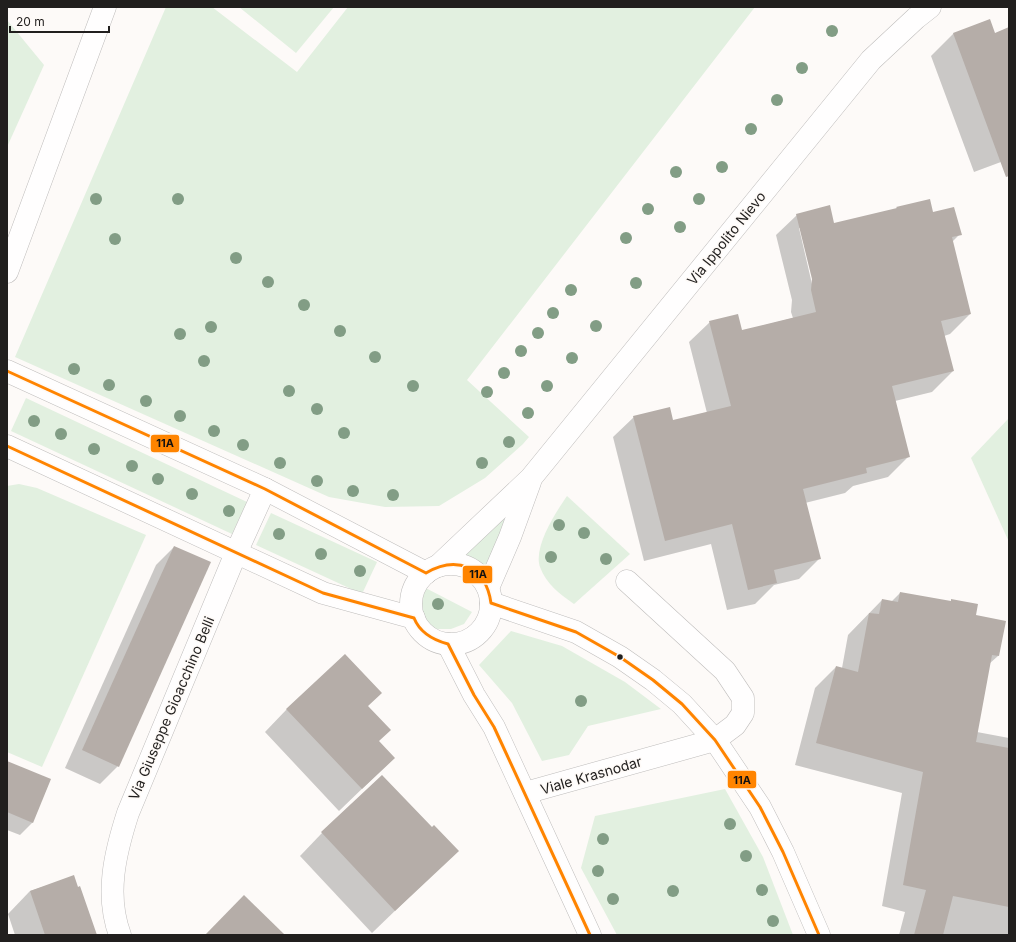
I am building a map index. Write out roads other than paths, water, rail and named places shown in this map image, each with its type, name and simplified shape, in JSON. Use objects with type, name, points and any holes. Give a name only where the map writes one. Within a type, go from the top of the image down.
[{"type":"street","points":[[7,272],[105,7]]},
{"type":"street","name":"Via Ippolito Nievo","points":[[432,570],[531,478],[871,60],[930,7]]},
{"type":"street","points":[[7,371],[265,489],[432,570]]},
{"type":"street","points":[[7,446],[323,593],[414,618]]},
{"type":"street","name":"Via Ippolito Nievo","points":[[489,596],[531,478]]},
{"type":"street","name":"Via Giuseppe Gioacchino Belli","points":[[120,935],[114,914],[112,887],[119,840],[128,813],[236,553],[265,489]]},
{"type":"street","points":[[456,565],[461,565],[471,569],[479,575],[486,583],[489,596],[490,613],[487,622],[474,638],[461,643],[448,644],[434,641],[424,633],[415,622],[411,610],[412,596],[417,583],[432,570],[456,565]]},
{"type":"street","name":"Viale Krasnodar","points":[[590,935],[525,793],[715,740],[735,725],[743,713],[743,698],[725,671],[627,581]]},
{"type":"street","points":[[489,596],[576,632],[620,657],[653,680],[682,704],[715,740],[760,807],[783,852],[819,935]]},
{"type":"street","points":[[448,644],[474,695],[494,727],[525,793]]}]
